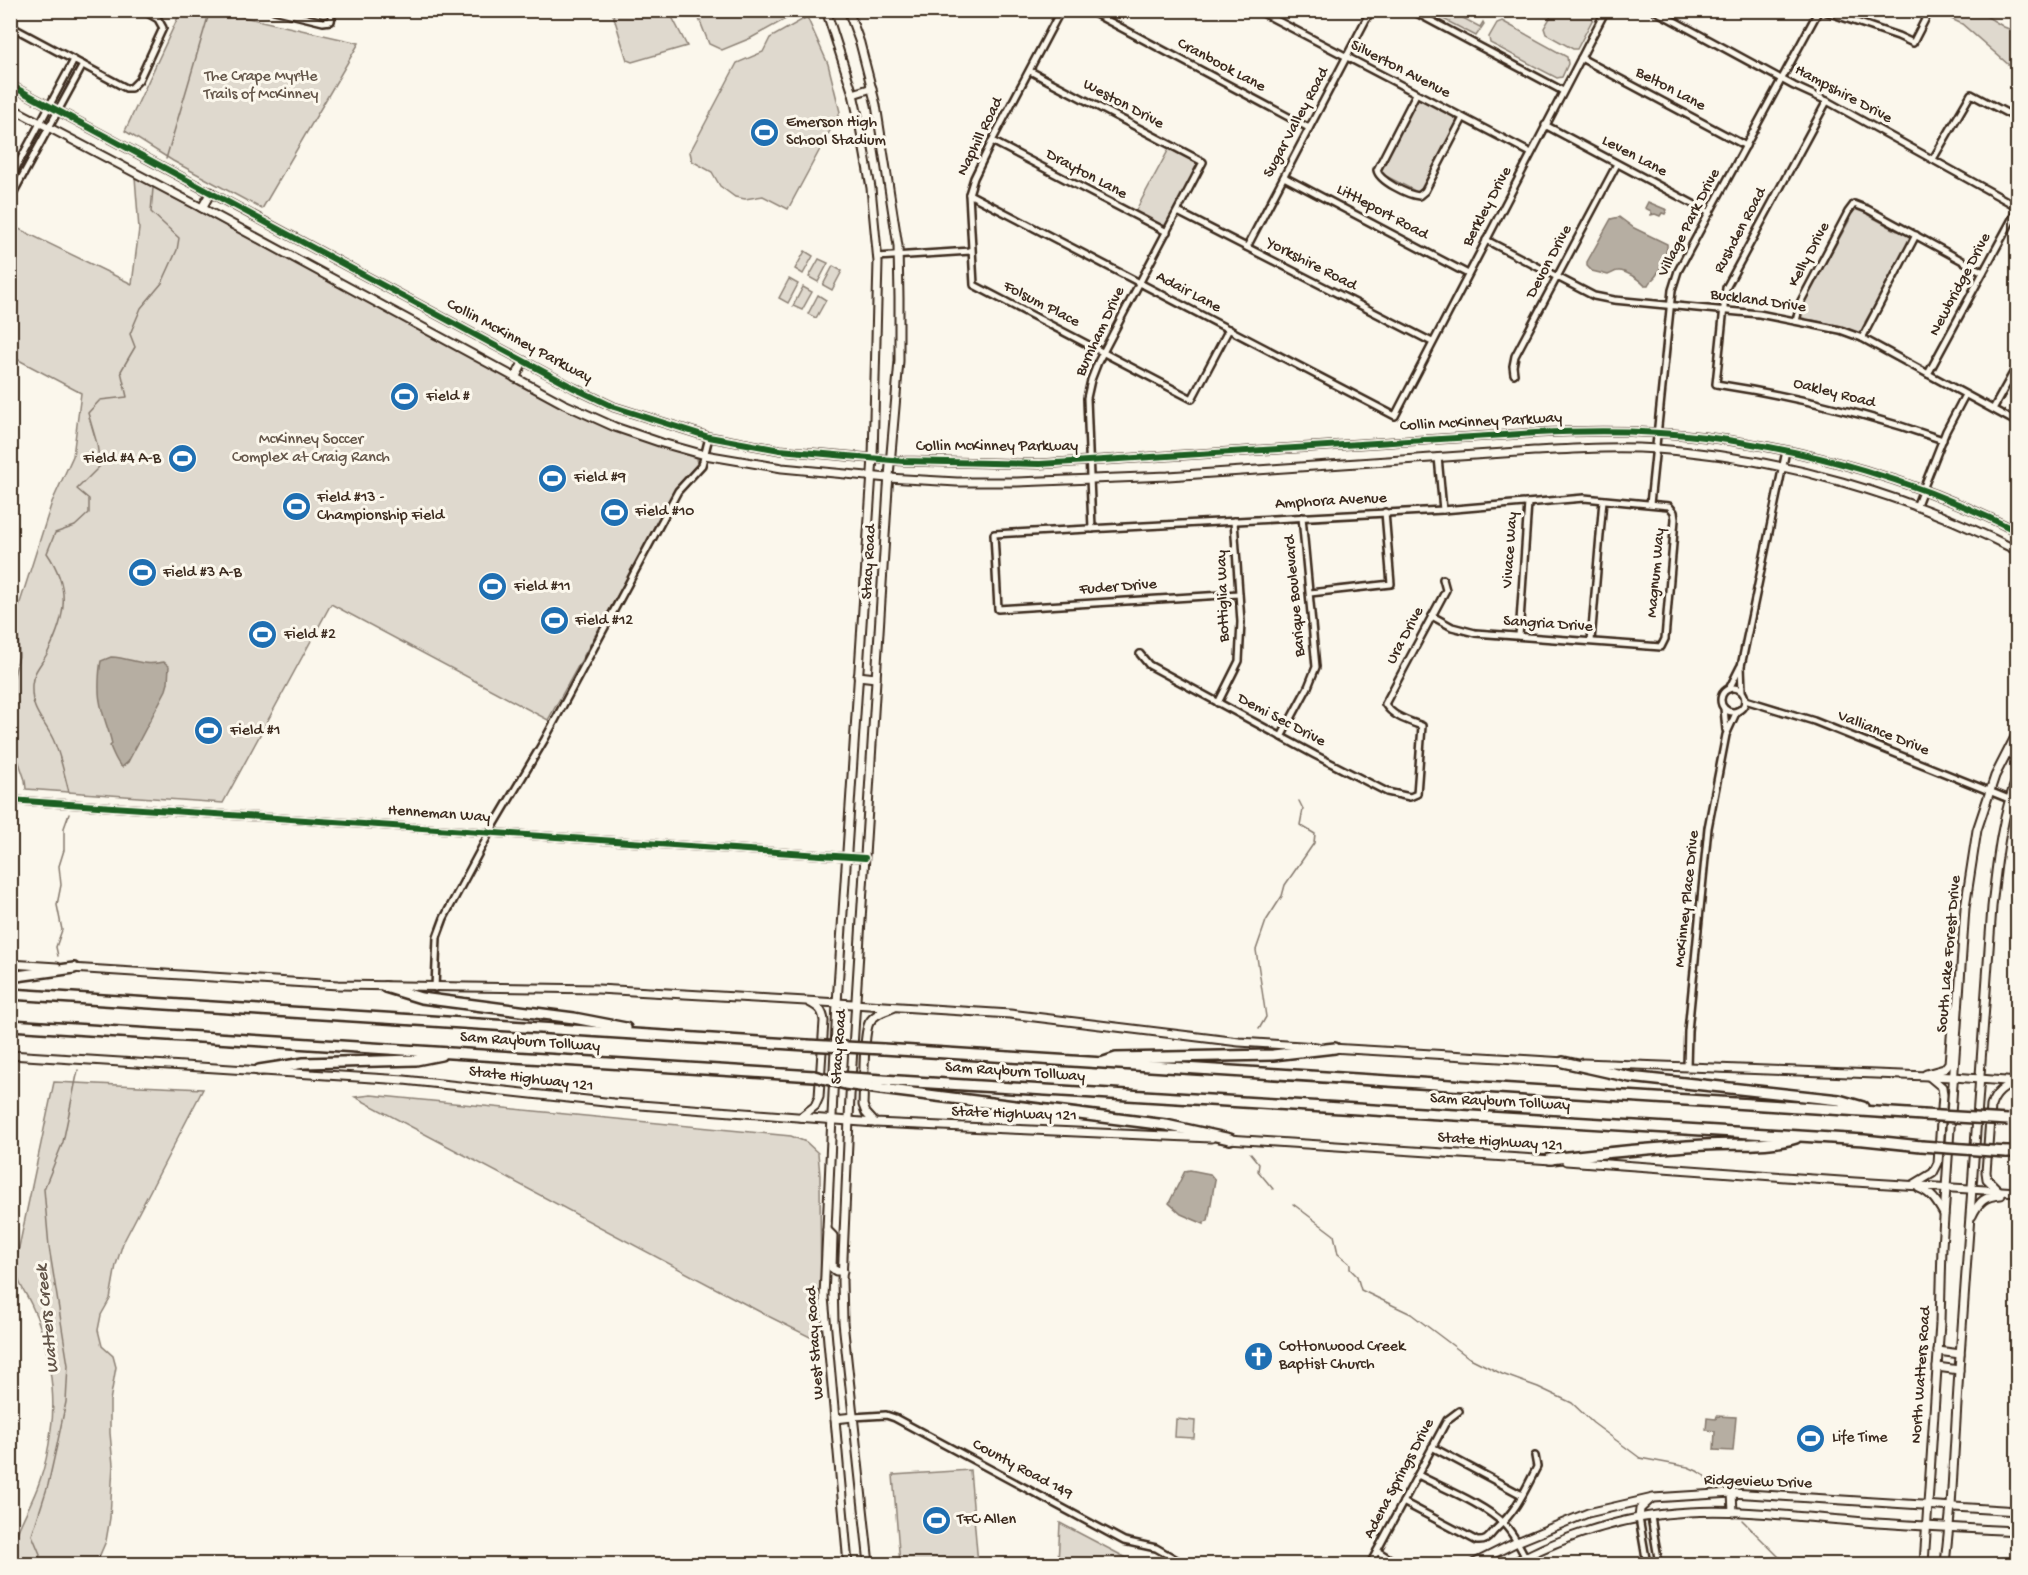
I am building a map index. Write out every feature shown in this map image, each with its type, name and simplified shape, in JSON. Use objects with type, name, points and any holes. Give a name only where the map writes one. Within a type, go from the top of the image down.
[{"type":"highway","points":[[10,976],[74,968]]},
{"type":"highway","points":[[385,987],[421,998],[574,1017],[661,1035]]},
{"type":"highway","name":"Sam Rayburn Tollway","points":[[10,994],[2013,1121]]},
{"type":"highway","name":"Sam Rayburn Tollway","points":[[10,1025],[810,1076],[881,1085],[1801,1136],[2018,1152]]},
{"type":"highway","points":[[1099,1064],[1116,1058],[1274,1055],[1335,1048]]},
{"type":"highway","points":[[259,1070],[304,1063],[416,1060],[454,1053]]},
{"type":"highway","points":[[1563,1062],[1630,1077],[1839,1100],[1883,1112]]},
{"type":"highway","points":[[881,1085],[1166,1125],[1230,1139]]},
{"type":"highway","points":[[1550,1160],[1637,1149],[1781,1143],[1801,1136]]},
{"type":"main road","name":"Stacy Road","points":[[826,10],[853,93],[871,188],[877,257],[872,477],[846,857],[832,1119]]},
{"type":"main road","name":"Stacy Road","points":[[848,10],[872,88],[898,255],[898,361],[888,478],[848,1121]]},
{"type":"main road","name":"Collin McKinney Parkway","points":[[10,85],[524,362],[614,407],[709,437],[780,450],[891,459],[997,464],[1554,432],[1704,436],[1786,451],[1876,475],[1991,518],[2018,532]]},
{"type":"main road","points":[[853,93],[872,88]]},
{"type":"main road","name":"Collin McKinney Parkway","points":[[10,107],[564,404],[615,427],[705,455],[774,467],[872,477],[957,482],[1091,480],[1590,448],[1656,449],[1702,454],[1783,468],[1863,489],[1984,534],[2015,550]]},
{"type":"main road","points":[[202,208],[211,192]]},
{"type":"main road","points":[[515,378],[524,362]]},
{"type":"main road","points":[[858,676],[876,678]]},
{"type":"main road","name":"South Lake Forest Drive","points":[[1947,1188],[1965,908],[1974,849],[1977,830],[1995,776],[2018,731]]},
{"type":"main road","points":[[1945,1564],[1951,1506],[1992,908],[2000,834],[2018,775]]},
{"type":"main road","points":[[10,964],[385,987],[598,989],[806,1000],[1054,1018],[1239,1042],[1563,1062],[1954,1077],[2016,1082]]},
{"type":"main road","points":[[801,1117],[815,1106],[819,1097],[824,1021],[823,1013],[818,1006],[806,1000]]},
{"type":"main road","points":[[1925,1076],[1944,1069],[1949,1063],[1953,1013],[1959,1004]]},
{"type":"main road","points":[[875,1123],[866,1113],[863,1105],[869,1024],[878,1013],[898,1007]]},
{"type":"main road","name":"State Highway 121","points":[[10,1055],[405,1080],[614,1103],[875,1123],[1230,1139],[2018,1192]]},
{"type":"main road","points":[[1911,1186],[1933,1173],[1938,1163],[1942,1087],[1925,1076]]},
{"type":"main road","points":[[1999,1191],[1987,1179],[1986,1172],[1991,1106],[1994,1097],[2001,1090],[2016,1082]]},
{"type":"main road","name":"West Stacy Road","points":[[832,1119],[824,1297],[849,1564]]},
{"type":"main road","name":"West Stacy Road","points":[[848,1121],[843,1322],[869,1564]]},
{"type":"main road","points":[[1911,1186],[1926,1191],[1936,1200],[1945,1215]]},
{"type":"main road","name":"North Watters Road","points":[[1924,1564],[1947,1188]]},
{"type":"main road","points":[[1970,1221],[1981,1200],[1990,1196],[2018,1192]]},
{"type":"main road","points":[[826,1230],[832,1236],[832,1268],[836,1271],[843,1271]]},
{"type":"main road","points":[[1938,1351],[1960,1354]]},
{"type":"main road","points":[[1937,1367],[1959,1370]]},
{"type":"main road","points":[[834,1419],[853,1417]]},
{"type":"main road","points":[[1732,1493],[1733,1512]]},
{"type":"main road","name":"Ridgeview Drive","points":[[1473,1564],[1517,1542],[1588,1513],[1653,1498],[1732,1493],[2018,1511]]},
{"type":"main road","points":[[1639,1518],[1640,1509],[1653,1498]]},
{"type":"main road","name":"Ridgeview Drive","points":[[1511,1564],[1527,1561],[1566,1539],[1618,1522],[1688,1512],[1733,1512],[1926,1527],[2018,1531]]},
{"type":"street","points":[[10,26],[126,88],[135,85],[161,34],[162,24],[158,19],[142,10]]},
{"type":"street","points":[[274,10],[323,22],[331,21],[333,10]]},
{"type":"street","name":"Naphill Road","points":[[974,285],[970,251],[969,194],[974,178],[1061,10]]},
{"type":"street","name":"Cranbook Lane","points":[[1088,10],[1309,128]]},
{"type":"street","name":"Silverton Avenue","points":[[1257,10],[1531,153]]},
{"type":"street","name":"Sugar Valley Road","points":[[1247,247],[1371,10]]},
{"type":"street","points":[[1412,10],[1563,91]]},
{"type":"street","name":"Berkley Drive","points":[[1395,416],[1606,10]]},
{"type":"street","name":"Hampshire Drive","points":[[1654,10],[1827,101],[2018,207]]},
{"type":"street","points":[[1820,10],[1898,36],[1913,44],[1930,10]]},
{"type":"street","name":"Village Park Drive","points":[[1650,504],[1669,305],[1678,271],[1820,10]]},
{"type":"street","name":"Belton Lane","points":[[1581,58],[1746,146]]},
{"type":"street","points":[[10,179],[74,60]]},
{"type":"street","points":[[10,199],[83,65]]},
{"type":"street","name":"Weston Drive","points":[[1030,71],[1203,162]]},
{"type":"street","points":[[1416,94],[1377,170],[1381,179],[1412,195],[1419,196],[1425,191],[1463,118]]},
{"type":"street","points":[[1933,159],[1971,94],[2018,119]]},
{"type":"street","name":"Rushden Road","points":[[1716,384],[1722,309],[1726,288],[1827,101]]},
{"type":"street","name":"Leven Lane","points":[[1545,125],[1710,213]]},
{"type":"street","name":"Drayton Lane","points":[[992,141],[1167,232]]},
{"type":"street","name":"Burnham Drive","points":[[1092,529],[1088,398],[1091,380],[1103,352],[1203,162]]},
{"type":"street","name":"Devon Drive","points":[[1514,374],[1515,356],[1617,164]]},
{"type":"street","name":"Littleport Road","points":[[1284,177],[1468,274]]},
{"type":"street","name":"Adair Lane","points":[[969,194],[1395,416]]},
{"type":"street","name":"Kelly Drive","points":[[1796,321],[1801,301],[1854,204],[1916,236]]},
{"type":"street","name":"Newbridge Drive","points":[[1928,374],[2018,207]]},
{"type":"street","name":"Yorkshire Road","points":[[1178,212],[1432,342]]},
{"type":"street","points":[[1862,338],[1916,236],[1983,272]]},
{"type":"street","name":"Buckland Drive","points":[[1486,240],[1594,296],[1614,300],[1722,309],[1840,330],[1862,338],[2018,423]]},
{"type":"street","points":[[877,257],[970,251]]},
{"type":"street","name":"Folsum Place","points":[[974,285],[1192,399],[1229,329]]},
{"type":"street","points":[[1993,409],[2018,364]]},
{"type":"street","name":"Oakley Road","points":[[1716,384],[1824,404],[1910,428],[1943,440]]},
{"type":"street","points":[[1916,507],[1943,440],[1965,395]]},
{"type":"street","points":[[435,988],[437,937],[444,918],[490,832],[545,740],[678,491],[702,465],[709,437]]},
{"type":"street","points":[[1741,666],[1729,689],[1721,696],[1724,708],[1731,712],[1742,708],[1745,700],[1742,691],[1741,666],[1786,451]]},
{"type":"street","points":[[1438,457],[1443,510]]},
{"type":"street","name":"Amphora Avenue","points":[[998,609],[994,534],[1443,510],[1584,498],[1670,506]]},
{"type":"street","points":[[1591,641],[1603,500]]},
{"type":"street","name":"Vivace Way","points":[[1519,636],[1528,503]]},
{"type":"street","name":"Magnum Way","points":[[1664,644],[1675,519],[1670,506]]},
{"type":"street","points":[[1310,593],[1391,584],[1385,512]]},
{"type":"street","name":"Barique Boulevard","points":[[1281,737],[1316,667],[1302,517]]},
{"type":"street","name":"Bottiglia Way","points":[[1218,703],[1239,661],[1241,622],[1234,521]]},
{"type":"street","name":"Ura Drive","points":[[1417,794],[1422,726],[1389,711],[1385,704],[1446,590],[1443,579]]},
{"type":"street","name":"Fuder Drive","points":[[998,609],[1239,594]]},
{"type":"street","name":"Sangria Drive","points":[[1432,616],[1452,627],[1475,633],[1661,646],[1664,644]]},
{"type":"street","name":"Demi Sec Drive","points":[[1140,654],[1149,665],[1387,792],[1410,797],[1417,794]]},
{"type":"street","points":[[1729,689],[1736,688],[1742,691]]},
{"type":"street","name":"Valliance Drive","points":[[1745,700],[1814,721],[2009,799]]},
{"type":"street","name":"McKinney Place Drive","points":[[1687,1067],[1688,1031],[1706,847],[1726,735],[1724,708]]},
{"type":"street","name":"McKinney Place Drive","points":[[1726,735],[1737,711]]},
{"type":"street","name":"Henneman Way","points":[[10,800],[865,858]]},
{"type":"street","name":"Adena Springs Drive","points":[[1370,1564],[1447,1420],[1459,1411]]},
{"type":"street","name":"County Road 149","points":[[853,1417],[886,1415],[895,1418],[1124,1541],[1156,1548],[1177,1560]]},
{"type":"street","points":[[1432,1448],[1522,1495]]},
{"type":"street","points":[[1403,1502],[1477,1541],[1487,1540],[1510,1516],[1522,1495],[1537,1467],[1534,1456]]},
{"type":"street","points":[[1418,1474],[1494,1515],[1517,1542],[1527,1561]]},
{"type":"street","points":[[1651,1516],[1659,1564]]},
{"type":"street","points":[[1639,1518],[1647,1564]]},
{"type":"street","points":[[1377,1551],[1398,1564]]},
{"type":"green space","points":[[696,10],[800,11],[751,38],[722,50],[709,44]]},
{"type":"green space","name":"The Crape Myrtle Trails of McKinney","points":[[181,11],[217,11],[359,43],[262,209],[173,161],[125,131]]},
{"type":"green space","points":[[612,11],[669,11],[687,46],[632,62],[627,60]]},
{"type":"green space","points":[[1428,11],[1450,11],[1480,27],[1483,22],[1484,24],[1476,36]]},
{"type":"green space","points":[[1554,11],[1597,11],[1577,49],[1546,34],[1544,28]]},
{"type":"green space","points":[[1935,11],[1978,11],[2017,32],[2017,72],[1962,24]]},
{"type":"green space","name":"Emerson High School Stadium","points":[[807,17],[828,64],[840,112],[788,209],[763,196],[745,199],[735,197],[720,186],[712,172],[692,161],[690,152],[737,63],[763,52],[770,38]]},
{"type":"green space","points":[[1502,21],[1567,57],[1568,64],[1562,77],[1557,78],[1490,43],[1489,37],[1497,23]]},
{"type":"green space","points":[[1416,99],[1442,110],[1456,118],[1457,122],[1421,189],[1417,192],[1384,175],[1381,171]]},
{"type":"green space","points":[[1169,149],[1195,161],[1198,165],[1169,221],[1162,227],[1135,212]]},
{"type":"green space","name":"McKinney Soccer Complex at Craig Ranch","points":[[135,177],[560,406],[644,441],[697,458],[696,467],[676,490],[548,720],[331,604],[223,803],[26,789],[11,739],[11,687],[19,656],[17,612],[52,502],[73,456],[81,393],[11,356],[10,228],[13,226],[132,284],[139,229]]},
{"type":"green space","points":[[1857,208],[1897,231],[1900,230],[1909,235],[1912,240],[1865,322],[1862,333],[1858,334],[1845,327],[1803,320],[1800,317],[1801,307],[1849,221],[1848,218]]},
{"type":"green space","points":[[805,251],[813,256],[803,274],[795,269]]},
{"type":"green space","points":[[819,259],[828,263],[818,282],[809,277]]},
{"type":"green space","points":[[833,266],[842,271],[832,290],[823,285]]},
{"type":"green space","points":[[789,279],[798,284],[788,303],[779,298]]},
{"type":"green space","points":[[803,287],[812,292],[802,310],[793,306]]},
{"type":"green space","points":[[818,295],[826,300],[816,318],[808,314]]},
{"type":"green space","points":[[54,1082],[203,1089],[123,1243],[116,1265],[110,1299],[101,1315],[98,1330],[102,1346],[113,1356],[116,1367],[110,1401],[113,1465],[110,1518],[106,1541],[96,1564],[11,1564],[17,1533],[43,1470],[53,1415],[52,1383],[42,1332],[19,1282],[15,1266]]},
{"type":"green space","points":[[371,1095],[791,1136],[806,1142],[818,1153],[820,1175],[821,1334],[810,1337],[764,1314],[355,1097]]},
{"type":"green space","points":[[1176,1419],[1195,1421],[1194,1438],[1175,1437]]},
{"type":"green space","name":"TFC Allen","points":[[970,1470],[978,1564],[900,1564],[893,1475]]},
{"type":"green space","points":[[1060,1523],[1138,1564],[1058,1564]]},
{"type":"shaded area","points":[[1648,202],[1667,210],[1665,214],[1651,215],[1651,211],[1645,208]]},
{"type":"shaded area","points":[[1619,217],[1634,228],[1667,244],[1661,266],[1648,285],[1644,285],[1636,278],[1621,271],[1608,275],[1592,271],[1587,266],[1587,262],[1611,219]]},
{"type":"shaded area","points":[[111,657],[142,663],[164,662],[169,666],[166,690],[128,762],[122,767],[110,746],[112,744],[99,697],[101,661]]},
{"type":"shaded area","points":[[1185,1171],[1210,1174],[1215,1180],[1208,1221],[1204,1224],[1181,1214],[1169,1203]]},
{"type":"shaded area","points":[[1717,1416],[1736,1417],[1733,1451],[1714,1450],[1715,1431],[1706,1430],[1707,1418],[1716,1419]]},
{"type":"waterway","name":"Watters Creek","points":[[166,159],[210,10]]},
{"type":"waterway","name":"Watters Creek","points":[[69,792],[56,745],[35,708],[32,694],[34,676],[54,639],[62,614],[63,590],[55,566],[47,553],[55,533],[75,526],[89,513],[89,499],[77,489],[100,466],[97,444],[88,413],[100,400],[127,397],[121,371],[135,347],[130,334],[141,308],[162,283],[177,250],[179,238],[151,212],[153,188]]},
{"type":"waterway","points":[[1259,1029],[1266,1017],[1256,950],[1266,921],[1282,896],[1285,885],[1314,843],[1315,834],[1300,825],[1303,809],[1299,801]]},
{"type":"waterway","name":"Watters Creek","points":[[58,956],[56,947],[62,930],[57,905],[61,885],[59,866],[64,850],[64,828],[69,814]]},
{"type":"waterway","name":"Watters Creek","points":[[38,1564],[40,1554],[32,1535],[48,1485],[57,1445],[66,1402],[68,1365],[49,1247],[44,1189],[63,1142],[78,1070]]},
{"type":"waterway","points":[[1250,1153],[1259,1164],[1258,1171],[1273,1189]]},
{"type":"waterway","points":[[1293,1204],[1334,1235],[1338,1254],[1350,1264],[1350,1269],[1357,1276],[1361,1290],[1411,1314],[1468,1357],[1572,1403],[1593,1423],[1640,1458],[1688,1467],[1705,1476],[1707,1484]]},
{"type":"waterway","points":[[1742,1520],[1779,1557],[1806,1564]]},
{"type":"waterway","points":[[1882,1564],[1916,1564]]},
{"type":"cycle path","points":[[10,85],[574,388],[614,407],[709,437],[780,450],[903,461],[1040,464],[1536,433],[1599,431],[1663,433],[1705,437],[1785,450],[1865,471],[1943,498],[2018,532]]},
{"type":"cycle path","points":[[10,800],[865,858]]},
{"type":"place","name":"Emerson High School Stadium","points":[[765,132]]},
{"type":"place","name":"Field #","points":[[405,397]]},
{"type":"place","name":"Field #4 A-B","points":[[182,459]]},
{"type":"place","name":"Field #9","points":[[553,478]]},
{"type":"place","name":"Field #13 - Championship Field","points":[[296,507]]},
{"type":"place","name":"Field #10","points":[[614,512]]},
{"type":"place","name":"Field #3 A-B","points":[[142,573]]},
{"type":"place","name":"Field #11","points":[[493,587]]},
{"type":"place","name":"Field #12","points":[[554,621]]},
{"type":"place","name":"Field #2","points":[[263,635]]},
{"type":"place","name":"Field #1","points":[[209,731]]},
{"type":"place","name":"Cottonwood Creek Baptist Church","points":[[1258,1356]]},
{"type":"place","name":"Life Time","points":[[1811,1438]]},
{"type":"place","name":"TFC Allen","points":[[936,1520]]}]
